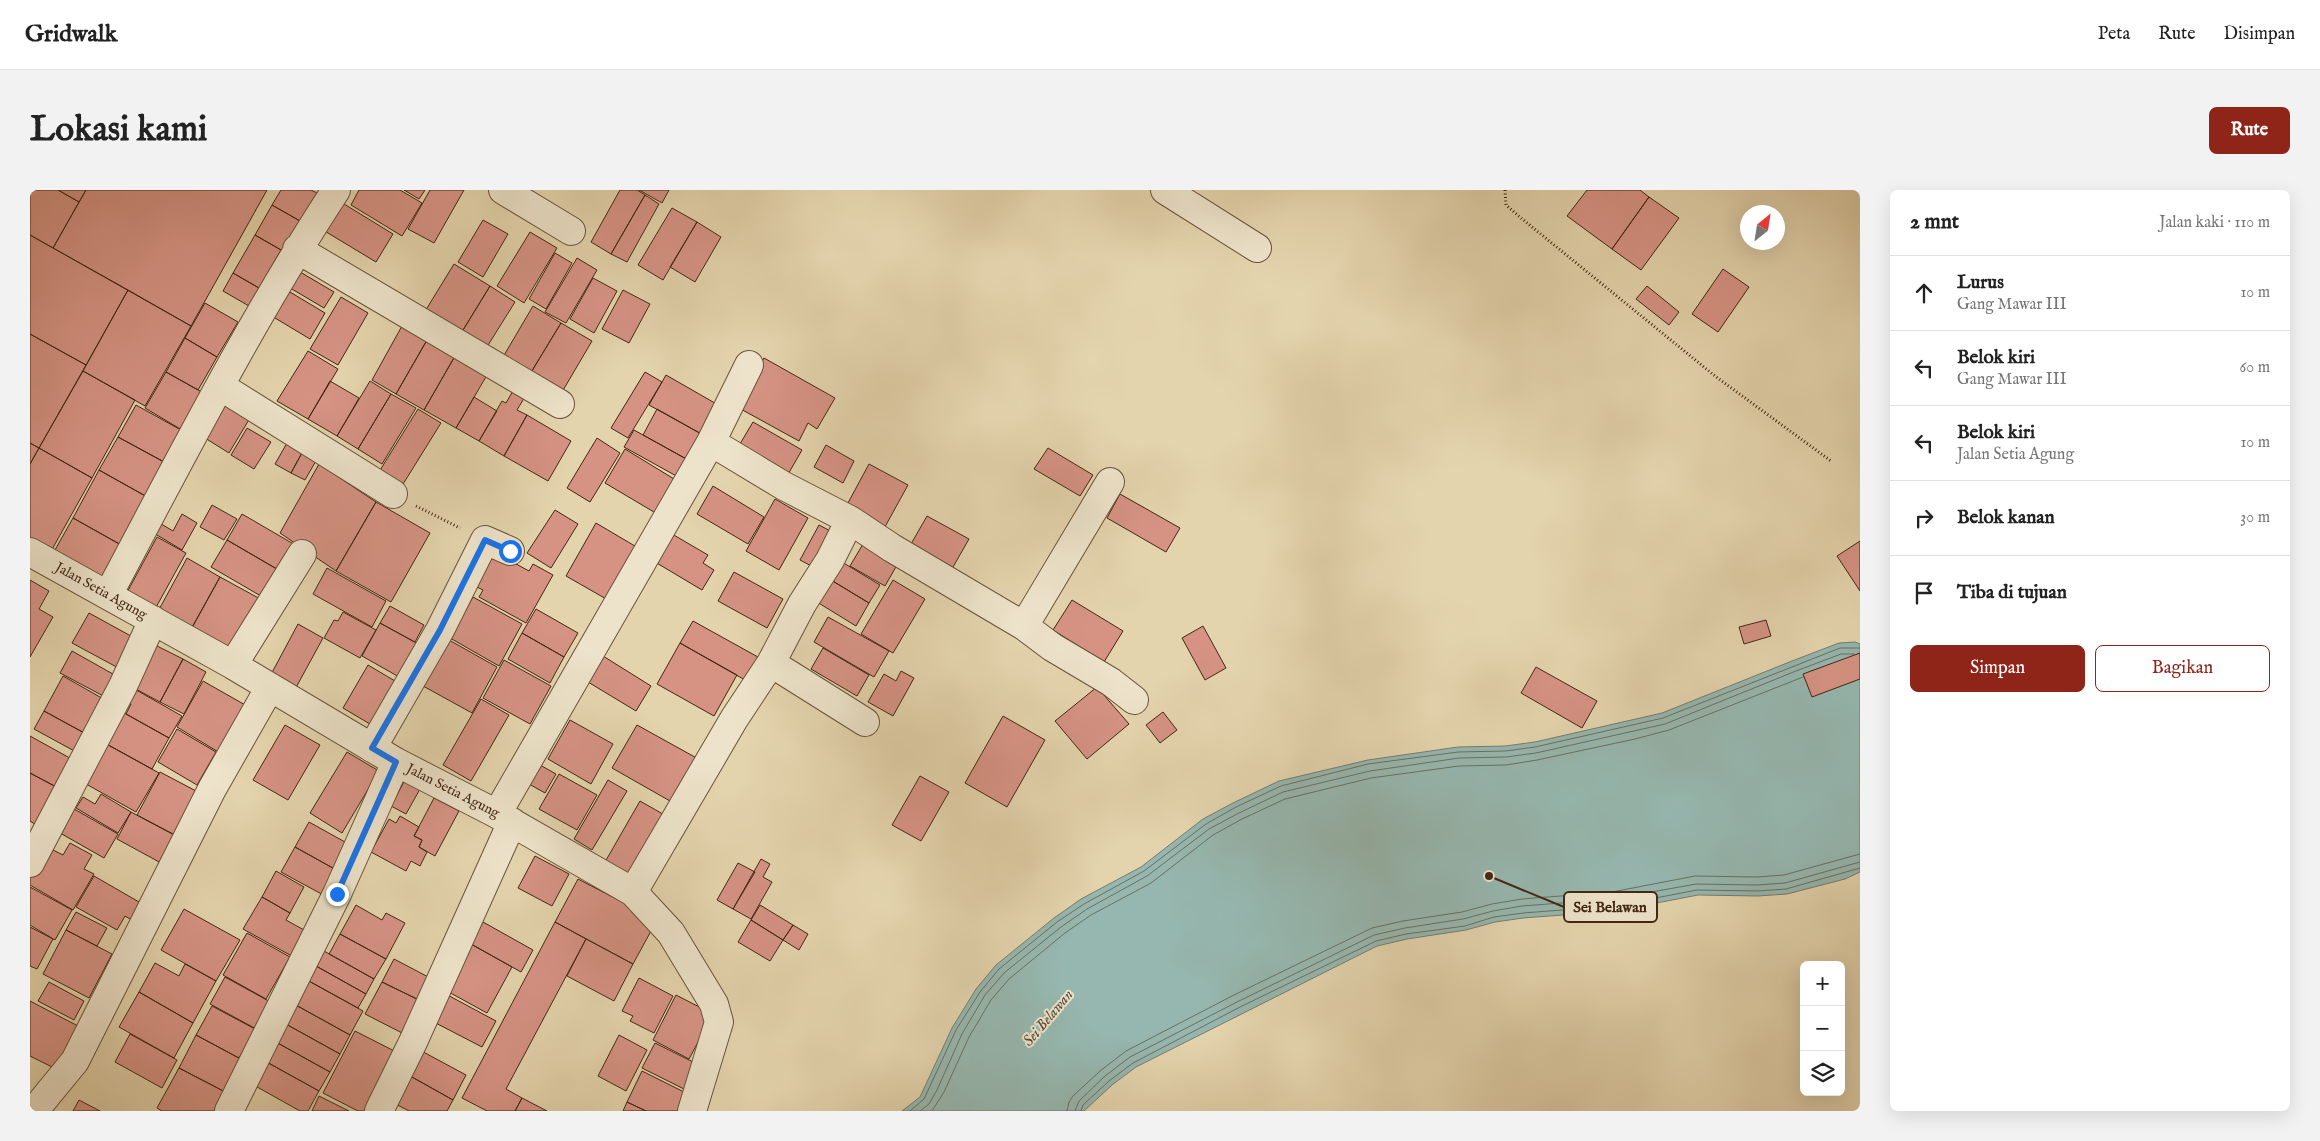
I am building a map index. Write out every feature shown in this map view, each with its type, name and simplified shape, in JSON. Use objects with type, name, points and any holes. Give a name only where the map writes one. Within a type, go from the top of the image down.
[{"type":"street","points":[[108,595],[220,386],[297,249],[336,190]]},
{"type":"street","points":[[503,190],[570,231]]},
{"type":"street","points":[[1165,190],[1258,248]]},
{"type":"street","points":[[297,249],[560,404]]},
{"type":"street","points":[[379,1111],[413,1042],[504,818],[712,442],[749,365]]},
{"type":"street","points":[[220,386],[394,494]]},
{"type":"street","points":[[712,442],[784,486],[850,520],[892,548],[1024,626],[1052,647],[1111,682],[1134,700]]},
{"type":"street","points":[[1024,626],[1110,482]]},
{"type":"street","points":[[633,892],[734,719],[771,663],[802,604],[830,560],[850,520]]},
{"type":"street","points":[[372,748],[440,630],[485,540],[510,551]]},
{"type":"street","name":"Jalan Setia Agung","points":[[30,552],[233,665],[396,762],[504,818],[633,892],[672,933],[714,1004],[718,1022],[692,1111]]},
{"type":"street","points":[[233,665],[302,554]]},
{"type":"street","points":[[30,863],[123,686],[153,620]]},
{"type":"street","points":[[771,663],[865,722]]},
{"type":"street","points":[[34,1111],[75,1061],[212,789],[270,687]]},
{"type":"street","points":[[229,1111],[337,894],[396,762]]},
{"type":"path","points":[[1505,190],[1506,205],[1521,218],[1716,376],[1831,461]]},
{"type":"path","points":[[394,494],[485,540]]},
{"type":"water","name":"Sei Belawan","points":[[1855,642],[1860,644],[1860,872],[1845,879],[1787,894],[1758,896],[1698,895],[1615,911],[1495,922],[1466,930],[1407,939],[1377,946],[1136,1067],[1112,1085],[1084,1111],[902,1111],[920,1097],[952,1028],[976,989],[996,965],[1054,918],[1081,899],[1141,867],[1203,819],[1233,803],[1279,781],[1368,760],[1458,747],[1505,746],[1535,742],[1662,713],[1839,643]]},
{"type":"building","points":[[30,190],[58,190],[79,202],[53,248],[30,235]]},
{"type":"building","points":[[58,190],[86,190],[79,202]]},
{"type":"building","points":[[86,190],[267,190],[191,326],[53,248]]},
{"type":"building","points":[[281,190],[311,190],[317,193],[300,221],[272,205]]},
{"type":"building","points":[[359,190],[400,190],[422,203],[402,236],[351,205]]},
{"type":"building","points":[[404,190],[425,190],[419,199]]},
{"type":"building","points":[[430,190],[464,190],[434,243],[408,229]]},
{"type":"building","points":[[620,190],[637,190],[645,195],[611,254],[591,242]]},
{"type":"building","points":[[639,190],[669,190],[662,203]]},
{"type":"building","points":[[1587,190],[1640,190],[1649,197],[1612,249],[1567,216]]},
{"type":"building","points":[[645,195],[659,204],[627,262],[611,254]]},
{"type":"building","points":[[1649,197],[1679,218],[1641,270],[1612,249]]},
{"type":"building","points":[[336,199],[393,234],[376,262],[318,227]]},
{"type":"building","points":[[272,205],[300,221],[283,251],[255,235]]},
{"type":"building","points":[[672,208],[697,222],[663,280],[638,265]]},
{"type":"building","points":[[483,220],[508,234],[483,277],[458,262]]},
{"type":"building","points":[[697,222],[721,237],[695,282],[670,267]]},
{"type":"building","points":[[530,232],[557,248],[524,303],[497,286]]},
{"type":"building","points":[[30,235],[128,290],[86,365],[30,334]]},
{"type":"building","points":[[255,235],[281,250],[259,288],[233,273]]},
{"type":"building","points":[[555,253],[572,263],[546,309],[529,299]]},
{"type":"building","points":[[577,258],[597,270],[566,323],[545,312]]},
{"type":"building","points":[[454,264],[490,286],[460,335],[424,313]]},
{"type":"building","points":[[290,266],[334,292],[324,308],[280,282]]},
{"type":"building","points":[[1723,269],[1749,287],[1718,332],[1692,314]]},
{"type":"building","points":[[233,273],[259,288],[249,306],[223,291]]},
{"type":"building","points":[[593,278],[617,291],[594,333],[570,319]]},
{"type":"building","points":[[280,286],[325,313],[310,339],[265,312]]},
{"type":"building","points":[[490,286],[515,302],[485,350],[460,335]]},
{"type":"building","points":[[1647,286],[1679,312],[1669,325],[1636,299]]},
{"type":"building","points":[[128,290],[191,326],[145,406],[83,371]]},
{"type":"building","points":[[623,290],[650,304],[629,343],[602,329]]},
{"type":"building","points":[[341,297],[368,313],[338,365],[310,349]]},
{"type":"building","points":[[205,303],[238,322],[217,357],[185,338]]},
{"type":"building","points":[[533,306],[561,323],[530,374],[503,357]]},
{"type":"building","points":[[561,323],[592,341],[562,392],[530,374]]},
{"type":"building","points":[[402,326],[427,340],[396,394],[372,380]]},
{"type":"building","points":[[30,334],[86,365],[39,448],[30,443]]},
{"type":"building","points":[[185,338],[217,357],[198,390],[166,372]]},
{"type":"building","points":[[427,340],[455,356],[424,410],[396,394]]},
{"type":"building","points":[[308,351],[338,369],[308,419],[277,401]]},
{"type":"building","points":[[455,356],[487,375],[456,428],[424,410]]},
{"type":"building","points":[[764,358],[835,398],[817,429],[808,423],[799,441],[737,407]]},
{"type":"building","points":[[83,371],[135,400],[92,478],[39,448]]},
{"type":"building","points":[[166,372],[209,396],[187,433],[145,408]]},
{"type":"building","points":[[645,372],[662,382],[628,438],[611,428]]},
{"type":"building","points":[[666,375],[720,406],[705,436],[649,405]]},
{"type":"building","points":[[330,381],[359,398],[337,436],[308,419]]},
{"type":"building","points":[[370,381],[391,394],[358,449],[337,436]]},
{"type":"building","points":[[514,389],[526,395],[517,410],[527,415],[504,456],[479,441],[502,401],[506,403]]},
{"type":"building","points":[[391,394],[416,408],[382,464],[358,449]]},
{"type":"building","points":[[474,397],[497,411],[479,441],[456,428]]},
{"type":"building","points":[[226,404],[250,418],[229,453],[205,438]]},
{"type":"building","points":[[136,405],[190,435],[173,467],[118,437]]},
{"type":"building","points":[[418,409],[441,423],[400,489],[377,475]]},
{"type":"building","points":[[657,409],[705,436],[690,461],[643,435]]},
{"type":"building","points":[[527,415],[571,441],[548,481],[504,456]]},
{"type":"building","points":[[753,422],[802,450],[783,483],[734,454]]},
{"type":"building","points":[[247,428],[271,442],[254,469],[231,455]]},
{"type":"building","points":[[634,430],[690,461],[680,478],[624,447]]},
{"type":"building","points":[[118,437],[168,464],[149,498],[99,470]]},
{"type":"building","points":[[597,438],[620,453],[590,502],[567,488]]},
{"type":"building","points":[[30,443],[39,448],[30,464]]},
{"type":"building","points":[[287,443],[303,451],[291,473],[275,464]]},
{"type":"building","points":[[826,445],[854,461],[843,483],[814,467]]},
{"type":"building","points":[[39,448],[92,478],[50,553],[30,542],[30,464]]},
{"type":"building","points":[[1048,448],[1093,475],[1080,496],[1034,469]]},
{"type":"building","points":[[625,449],[679,482],[659,515],[605,483]]},
{"type":"building","points":[[303,451],[317,459],[305,480],[291,473]]},
{"type":"building","points":[[319,464],[376,502],[336,571],[280,533]]},
{"type":"building","points":[[869,464],[908,485],[881,534],[842,514]]},
{"type":"building","points":[[99,470],[149,498],[123,546],[73,518]]},
{"type":"building","points":[[713,486],[764,517],[748,544],[697,514]]},
{"type":"building","points":[[1120,494],[1180,528],[1166,552],[1107,518]]},
{"type":"building","points":[[775,499],[808,518],[779,570],[746,551]]},
{"type":"building","points":[[376,502],[430,533],[391,602],[336,571]]},
{"type":"building","points":[[212,505],[237,519],[224,540],[200,527]]},
{"type":"building","points":[[555,510],[578,524],[551,568],[527,553]]},
{"type":"building","points":[[182,514],[197,523],[182,550],[152,532],[158,522],[173,531]]},
{"type":"building","points":[[242,514],[297,546],[282,572],[227,540]]},
{"type":"building","points":[[927,516],[969,539],[949,574],[907,551]]},
{"type":"building","points":[[73,518],[123,546],[101,584],[51,557]]},
{"type":"building","points":[[596,523],[645,552],[615,604],[566,576]]},
{"type":"building","points":[[819,525],[840,536],[821,571],[800,560]]},
{"type":"building","points":[[672,534],[708,555],[703,563],[714,570],[702,590],[650,559]]},
{"type":"building","points":[[157,537],[186,553],[154,611],[125,596]]},
{"type":"building","points":[[227,540],[282,572],[266,599],[211,567]]},
{"type":"building","points":[[1860,541],[1860,591],[1837,556]]},
{"type":"building","points":[[863,544],[897,565],[885,586],[850,566]]},
{"type":"building","points":[[494,552],[529,571],[533,564],[553,575],[526,623],[479,597],[483,590],[475,586]]},
{"type":"building","points":[[187,558],[220,577],[189,633],[156,615]]},
{"type":"building","points":[[842,562],[880,585],[869,603],[831,580]]},
{"type":"building","points":[[327,568],[386,601],[372,627],[313,594]]},
{"type":"building","points":[[734,572],[783,599],[767,628],[718,601]]},
{"type":"building","points":[[220,577],[264,601],[233,657],[189,633]]},
{"type":"building","points":[[30,580],[49,591],[39,609],[53,617],[30,657]]},
{"type":"building","points":[[831,580],[869,603],[856,626],[817,602]]},
{"type":"building","points":[[893,580],[925,599],[893,653],[861,634]]},
{"type":"building","points":[[473,597],[522,624],[499,666],[450,638]]},
{"type":"building","points":[[1072,600],[1123,631],[1104,662],[1053,630]]},
{"type":"building","points":[[390,606],[424,625],[415,642],[380,623]]},
{"type":"building","points":[[536,609],[578,633],[564,657],[522,633]]},
{"type":"building","points":[[343,612],[376,630],[360,658],[324,638],[334,620],[338,621]]},
{"type":"building","points":[[89,613],[140,641],[124,671],[72,643]]},
{"type":"building","points":[[828,617],[889,651],[874,677],[814,642]]},
{"type":"building","points":[[1766,620],[1771,636],[1744,644],[1739,627]]},
{"type":"building","points":[[693,621],[758,657],[745,680],[680,643]]},
{"type":"building","points":[[380,623],[427,649],[408,682],[362,656]]},
{"type":"building","points":[[298,624],[323,638],[293,693],[268,680]]},
{"type":"building","points":[[1203,626],[1226,668],[1205,680],[1182,638]]},
{"type":"building","points":[[522,633],[564,657],[550,683],[508,659]]},
{"type":"building","points":[[449,640],[497,667],[472,713],[423,686]]},
{"type":"building","points":[[680,643],[737,675],[714,716],[657,684]]},
{"type":"building","points":[[153,644],[183,659],[160,702],[130,686]]},
{"type":"building","points":[[823,648],[869,675],[857,696],[811,669]]},
{"type":"building","points":[[72,651],[120,678],[109,699],[60,673]]},
{"type":"building","points":[[1860,653],[1860,679],[1812,697],[1803,674]]},
{"type":"building","points":[[603,656],[651,686],[636,711],[588,682]]},
{"type":"building","points":[[183,659],[206,672],[184,714],[160,702]]},
{"type":"building","points":[[504,660],[551,686],[530,724],[483,698]]},
{"type":"building","points":[[368,665],[395,681],[370,724],[343,708]]},
{"type":"building","points":[[1536,667],[1597,701],[1582,728],[1521,693]]},
{"type":"building","points":[[901,671],[914,678],[893,716],[868,702],[884,674],[896,681]]},
{"type":"building","points":[[63,676],[107,701],[88,735],[44,711]]},
{"type":"building","points":[[203,681],[247,706],[220,753],[177,727]]},
{"type":"building","points":[[131,687],[182,716],[169,738],[126,714],[131,704],[124,700]]},
{"type":"building","points":[[1097,687],[1129,724],[1087,759],[1055,721]]},
{"type":"building","points":[[481,699],[509,715],[471,781],[443,765]]},
{"type":"building","points":[[119,710],[169,738],[152,769],[101,741]]},
{"type":"building","points":[[44,711],[88,735],[78,753],[34,729]]},
{"type":"building","points":[[1163,712],[1177,730],[1160,743],[1146,725]]},
{"type":"building","points":[[1003,716],[1045,740],[1007,807],[965,783]]},
{"type":"building","points":[[570,720],[613,744],[591,784],[548,759]]},
{"type":"building","points":[[285,725],[320,745],[288,800],[253,780]]},
{"type":"building","points":[[637,725],[702,761],[677,805],[612,768]]},
{"type":"building","points":[[177,729],[216,752],[197,785],[158,762]]},
{"type":"building","points":[[30,736],[77,762],[62,790],[30,773]]},
{"type":"building","points":[[101,741],[159,773],[136,812],[79,780]]},
{"type":"building","points":[[347,752],[379,771],[342,833],[310,813]]},
{"type":"building","points":[[533,761],[556,774],[545,793],[522,780]]},
{"type":"building","points":[[160,772],[198,792],[175,835],[137,815]]},
{"type":"building","points":[[30,773],[62,790],[41,828],[30,821]]},
{"type":"building","points":[[559,774],[597,795],[577,830],[539,809]]},
{"type":"building","points":[[920,776],[949,792],[921,841],[892,825]]},
{"type":"building","points":[[405,780],[420,789],[406,814],[391,806]]},
{"type":"building","points":[[608,780],[627,791],[592,850],[574,839]]},
{"type":"building","points":[[101,794],[131,812],[118,833],[76,808],[83,797],[95,804]]},
{"type":"building","points":[[434,798],[459,811],[435,856],[419,847],[422,840],[414,836]]},
{"type":"building","points":[[640,801],[668,817],[633,878],[605,862]]},
{"type":"building","points":[[67,805],[118,834],[104,858],[53,829]]},
{"type":"building","points":[[131,812],[176,836],[161,863],[117,839]]},
{"type":"building","points":[[400,816],[419,827],[414,836],[422,840],[419,847],[427,852],[420,866],[411,861],[406,871],[371,852],[389,819],[396,823]]},
{"type":"building","points":[[309,822],[354,847],[340,872],[295,847]]},
{"type":"building","points":[[70,843],[92,855],[84,869],[94,874],[73,910],[30,885],[30,876],[47,847],[63,855]]},
{"type":"building","points":[[295,847],[340,872],[327,897],[281,872]]},
{"type":"building","points":[[535,856],[569,874],[552,906],[518,888]]},
{"type":"building","points":[[761,859],[770,864],[763,877],[772,882],[751,919],[733,909]]},
{"type":"building","points":[[738,863],[755,872],[733,909],[717,900]]},
{"type":"building","points":[[276,871],[304,887],[290,913],[262,897]]},
{"type":"building","points":[[94,876],[146,906],[137,923],[125,916],[117,930],[76,907]]},
{"type":"building","points":[[578,879],[657,920],[633,964],[555,922]]},
{"type":"building","points":[[30,887],[72,910],[55,940],[30,925]]},
{"type":"building","points":[[262,897],[290,913],[286,920],[313,935],[299,960],[243,929]]},
{"type":"building","points":[[356,905],[382,920],[386,913],[405,923],[386,959],[340,934]]},
{"type":"building","points":[[760,905],[793,925],[783,940],[751,920]]},
{"type":"building","points":[[184,909],[240,940],[216,981],[161,950]]},
{"type":"building","points":[[76,912],[107,928],[97,946],[66,930]]},
{"type":"building","points":[[751,920],[783,940],[770,961],[738,942]]},
{"type":"building","points":[[483,922],[533,950],[521,972],[471,944]]},
{"type":"building","points":[[555,922],[586,939],[506,1089],[522,1098],[515,1111],[487,1111],[462,1098]]},
{"type":"building","points":[[793,925],[808,934],[799,950],[783,940]]},
{"type":"building","points":[[30,927],[53,939],[37,969],[30,966]]},
{"type":"building","points":[[66,930],[112,954],[89,998],[43,974]]},
{"type":"building","points":[[247,933],[290,957],[266,999],[223,975]]},
{"type":"building","points":[[340,934],[386,959],[374,979],[329,954]]},
{"type":"building","points":[[586,939],[633,964],[614,1001],[567,976]]},
{"type":"building","points":[[471,944],[512,967],[487,1013],[445,990]]},
{"type":"building","points":[[324,951],[374,979],[366,994],[316,966]]},
{"type":"building","points":[[394,959],[434,980],[423,1002],[382,982]]},
{"type":"building","points":[[155,963],[179,976],[185,964],[216,981],[193,1023],[139,992]]},
{"type":"building","points":[[316,966],[366,994],[358,1008],[307,980]]},
{"type":"building","points":[[225,977],[274,1004],[260,1031],[210,1004]]},
{"type":"building","points":[[639,978],[673,996],[654,1033],[630,1021],[633,1016],[622,1011]]},
{"type":"building","points":[[307,980],[363,1011],[350,1035],[294,1004]]},
{"type":"building","points":[[49,982],[84,1001],[74,1020],[38,1001]]},
{"type":"building","points":[[382,982],[423,1002],[406,1035],[365,1014]]},
{"type":"building","points":[[139,992],[193,1023],[174,1058],[119,1027]]},
{"type":"building","points":[[442,992],[496,1021],[482,1047],[428,1019]]},
{"type":"building","points":[[676,995],[713,1014],[689,1059],[653,1040]]},
{"type":"building","points":[[30,1001],[80,1027],[58,1070],[30,1056]]},
{"type":"building","points":[[294,1004],[350,1035],[340,1054],[284,1023]]},
{"type":"building","points":[[212,1006],[255,1029],[239,1058],[196,1035]]},
{"type":"building","points":[[284,1023],[340,1054],[330,1072],[274,1041]]},
{"type":"building","points":[[355,1031],[404,1056],[376,1111],[358,1111],[323,1093]]},
{"type":"building","points":[[130,1034],[177,1060],[162,1088],[115,1062]]},
{"type":"building","points":[[196,1035],[248,1063],[231,1095],[179,1068]]},
{"type":"building","points":[[619,1035],[647,1050],[626,1091],[598,1076]]},
{"type":"building","points":[[274,1041],[330,1072],[319,1091],[263,1060]]},
{"type":"building","points":[[655,1043],[697,1064],[684,1089],[642,1068]]},
{"type":"building","points":[[416,1048],[466,1075],[453,1100],[403,1072]]},
{"type":"building","points":[[263,1060],[319,1091],[308,1111],[300,1111],[250,1083]]},
{"type":"building","points":[[179,1068],[231,1095],[222,1111],[162,1111],[157,1108]]},
{"type":"building","points":[[642,1071],[688,1094],[679,1111],[646,1111],[627,1102]]},
{"type":"building","points":[[403,1072],[453,1100],[447,1111],[409,1111],[388,1100]]},
{"type":"building","points":[[319,1096],[349,1111],[312,1111]]},
{"type":"building","points":[[522,1098],[547,1111],[515,1111]]},
{"type":"building","points":[[79,1100],[100,1111],[73,1111]]},
{"type":"building","points":[[627,1102],[646,1111],[623,1111]]},
{"type":"place","name":"Sei Belawan","points":[[1489,876]]},
{"type":"route","points":[[337,894],[396,762],[372,748],[416,676],[485,540],[510,551]]}]
